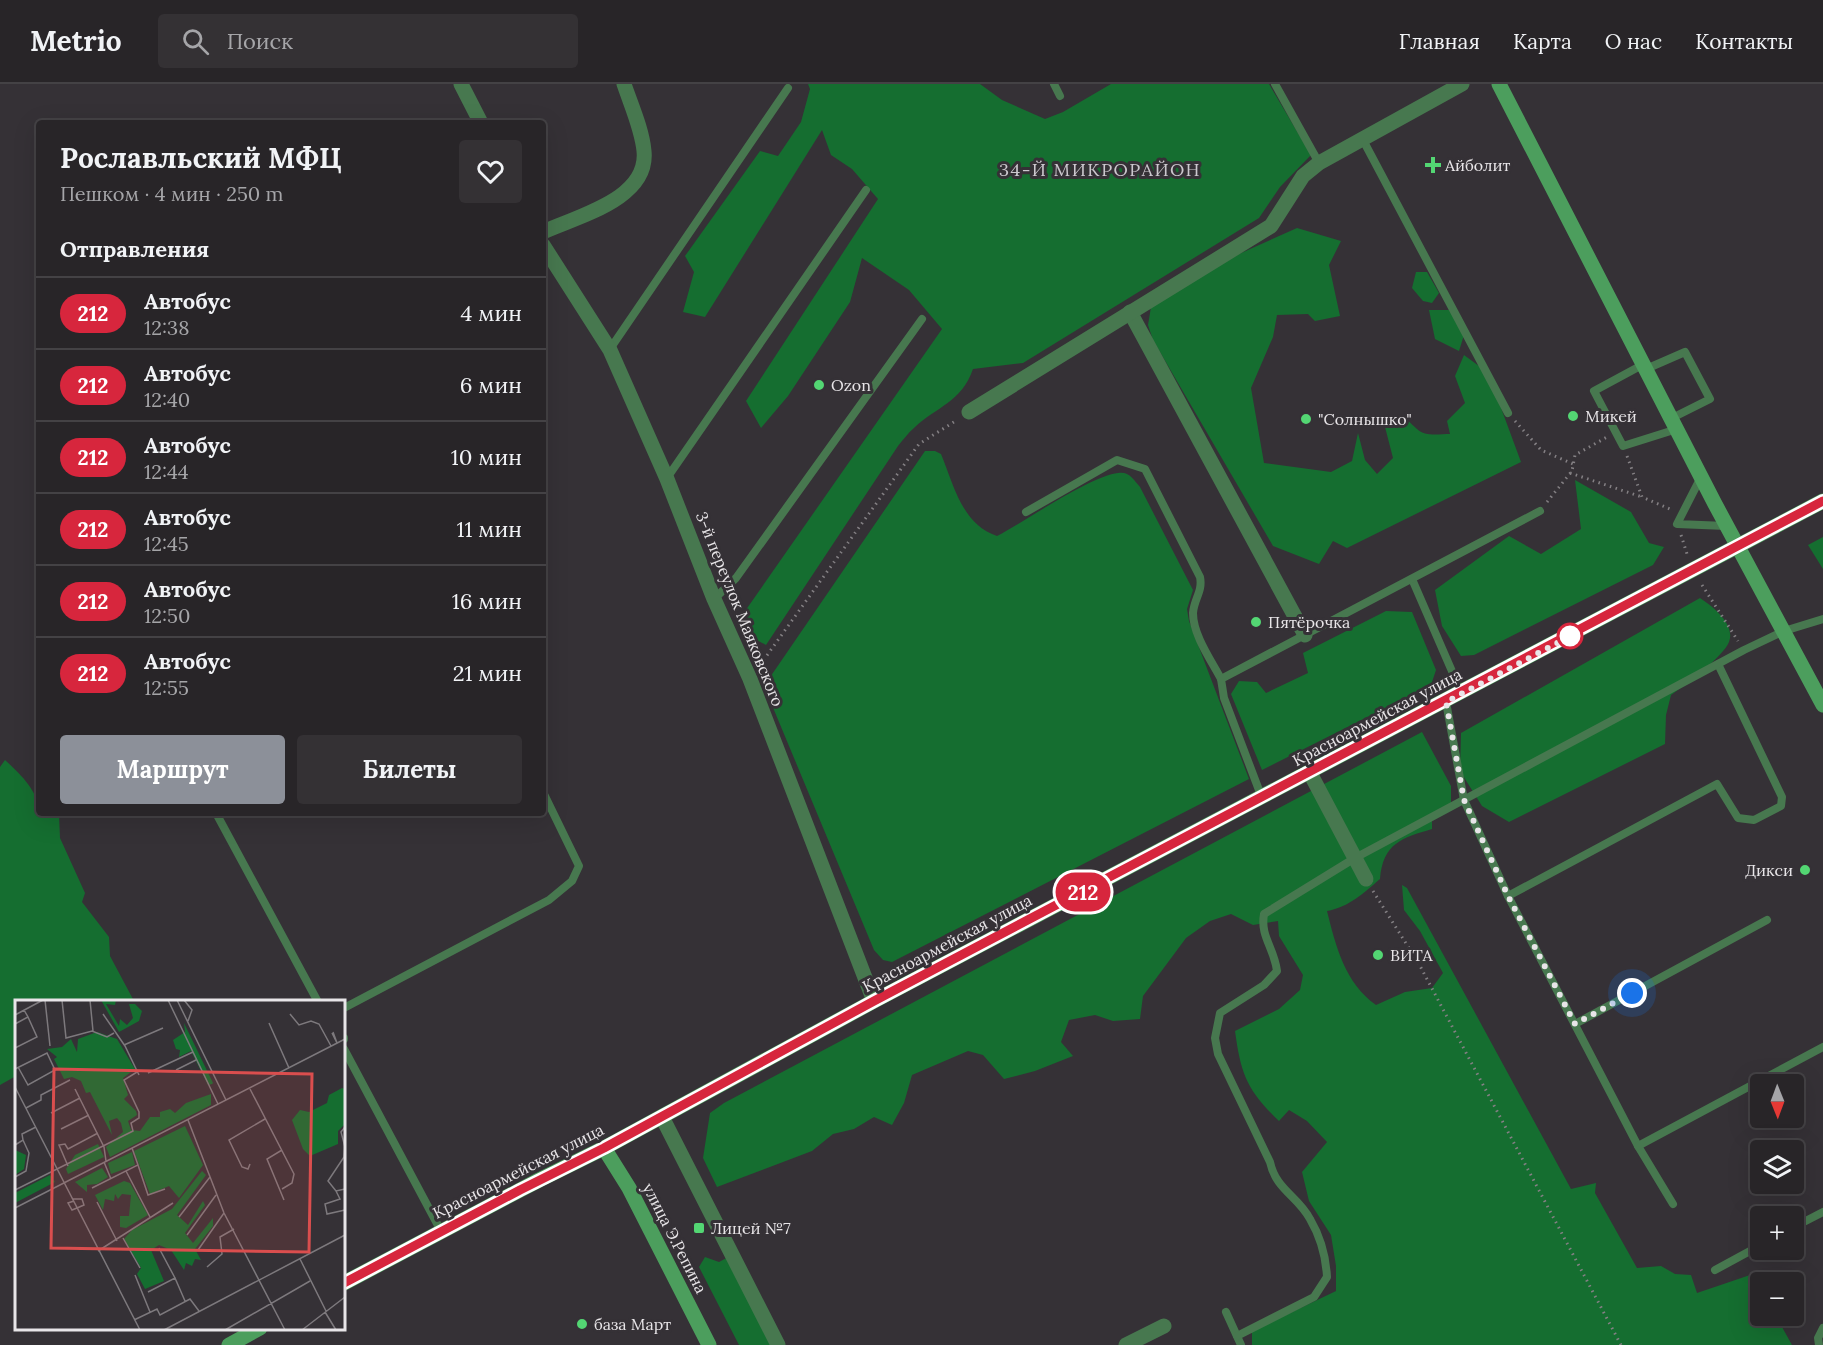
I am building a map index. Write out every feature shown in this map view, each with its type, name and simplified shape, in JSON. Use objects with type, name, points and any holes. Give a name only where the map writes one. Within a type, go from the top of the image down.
[{"type":"main road","points":[[1499,84],[1701,477],[1823,705]]},
{"type":"main road","name":"Красноармейская улица","points":[[345,1282],[604,1148],[874,1001],[1446,702],[1823,501]]},
{"type":"main road","name":"улица Э.Репина","points":[[604,1148],[629,1188],[710,1345]]},
{"type":"main road","points":[[229,1345],[258,1330]]},
{"type":"street","points":[[461,84],[479,120]]},
{"type":"street","points":[[546,231],[627,193],[642,171],[644,148],[624,84]]},
{"type":"street","points":[[969,412],[1271,226],[1303,176],[1319,163],[1462,84]]},
{"type":"street","name":"3-й переулок Маяковского","points":[[546,250],[610,350],[667,479],[714,599],[750,679],[874,1001]]},
{"type":"street","points":[[1130,312],[1305,635]]},
{"type":"street","points":[[1310,773],[1366,879]]},
{"type":"street","points":[[662,1117],[778,1345]]},
{"type":"street","points":[[1126,1345],[1164,1326]]},
{"type":"lane","points":[[1054,84],[1060,96]]},
{"type":"lane","points":[[1275,84],[1319,163]]},
{"type":"lane","points":[[610,350],[788,88]]},
{"type":"lane","points":[[1363,140],[1508,413]]},
{"type":"lane","points":[[667,479],[866,190]]},
{"type":"lane","points":[[714,599],[736,578],[922,319]]},
{"type":"lane","points":[[1685,352],[1710,399],[1674,424],[1623,446],[1594,391],[1645,366],[1685,352]]},
{"type":"lane","points":[[1026,512],[1117,460],[1145,470],[1200,577],[1202,585],[1194,602],[1194,625],[1221,679],[1224,698],[1262,798]]},
{"type":"lane","points":[[1701,477],[1677,524],[1727,526]]},
{"type":"lane","points":[[1221,679],[1540,511]]},
{"type":"lane","points":[[1412,579],[1461,694]]},
{"type":"lane","points":[[1237,1336],[1314,1297],[1328,1277],[1326,1261],[1310,1218],[1273,1176],[1270,1162],[1218,1054],[1215,1038],[1220,1013],[1264,985],[1277,972],[1275,954],[1262,928],[1264,914],[1355,858],[1744,650],[1784,631],[1823,619]]},
{"type":"lane","points":[[1508,896],[1717,784],[1738,818],[1754,820],[1781,806],[1782,797],[1718,664]]},
{"type":"lane","points":[[1446,702],[1464,800],[1508,896],[1638,1146],[1673,1204]]},
{"type":"lane","points":[[345,1007],[549,900],[572,881],[579,866],[546,798]]},
{"type":"lane","points":[[218,816],[317,1000]]},
{"type":"lane","points":[[1575,1024],[1767,920]]},
{"type":"lane","points":[[1638,1146],[1823,1047]]},
{"type":"lane","points":[[345,1051],[441,1231]]},
{"type":"lane","points":[[1804,1222],[1823,1212]]},
{"type":"lane","points":[[1715,1270],[1750,1251]]},
{"type":"lane","points":[[1226,1312],[1242,1345]]},
{"type":"lane","points":[[1819,1345],[1818,1338],[1823,1328]]},
{"type":"path","points":[[750,679],[919,444],[969,412]]},
{"type":"path","points":[[1508,413],[1541,450],[1573,464]]},
{"type":"path","points":[[1540,511],[1570,474],[1575,456],[1614,432]]},
{"type":"path","points":[[1623,446],[1642,497]]},
{"type":"path","points":[[1570,474],[1642,497],[1670,509],[1689,559]]},
{"type":"path","points":[[1702,585],[1744,650]]},
{"type":"path","points":[[1366,879],[1419,964],[1621,1345]]},
{"type":"green space","points":[[808,84],[980,84],[1002,100],[1045,119],[1063,112],[1111,84],[1269,84],[1311,155],[1280,187],[1259,218],[1023,363],[973,369],[955,397],[910,432],[898,446],[766,645],[751,637],[743,614],[942,329],[909,290],[862,258],[850,302],[788,396],[761,428],[746,401],[878,199],[852,169],[831,155],[822,130],[705,317],[683,312],[694,272],[685,256],[760,151],[778,156],[801,122],[810,89]]},
{"type":"green space","points":[[1297,228],[1341,241],[1329,265],[1340,316],[1315,321],[1308,314],[1277,315],[1273,337],[1251,388],[1264,463],[1331,472],[1352,461],[1358,433],[1365,460],[1377,474],[1393,458],[1385,427],[1389,420],[1397,416],[1406,420],[1420,432],[1450,434],[1447,421],[1465,403],[1455,376],[1464,355],[1483,369],[1497,397],[1521,462],[1347,548],[1333,541],[1319,564],[1273,546],[1153,340],[1148,325],[1151,307],[1239,254]]},
{"type":"green space","points":[[1416,272],[1427,272],[1439,293],[1432,303],[1423,301],[1412,288]]},
{"type":"green space","points":[[1429,310],[1449,310],[1464,335],[1459,351],[1435,339]]},
{"type":"green space","points":[[925,451],[935,451],[941,454],[955,491],[967,513],[975,523],[997,536],[1058,500],[1106,476],[1122,473],[1133,479],[1140,487],[1193,590],[1187,609],[1189,621],[1249,779],[892,962],[883,960],[874,950],[764,686]]},
{"type":"green space","points":[[1575,480],[1631,512],[1649,543],[1664,547],[1653,565],[1474,655],[1461,656],[1442,626],[1435,590],[1509,536],[1541,554],[1581,529]]},
{"type":"green space","points":[[1823,537],[1823,569],[1808,545]]},
{"type":"green space","points":[[1700,598],[1726,622],[1730,635],[1729,642],[1712,663],[1671,695],[1666,715],[1665,744],[1509,822],[1482,806],[1460,771],[1461,733]]},
{"type":"green space","points":[[1386,611],[1412,612],[1436,670],[1431,685],[1262,770],[1231,694],[1239,681],[1257,682],[1266,693],[1308,673],[1303,653]]},
{"type":"green space","points":[[1422,732],[1451,786],[1451,804],[1432,814],[1432,829],[1403,839],[1390,850],[1385,857],[1380,879],[1349,903],[1327,911],[1338,951],[1349,975],[1365,996],[1376,1005],[1405,992],[1432,988],[1443,973],[1420,931],[1404,910],[1402,885],[1407,888],[1571,1189],[1596,1183],[1595,1193],[1637,1268],[1661,1266],[1675,1274],[1691,1275],[1697,1293],[1750,1275],[1750,1326],[1782,1326],[1792,1345],[1252,1345],[1252,1327],[1286,1315],[1336,1291],[1336,1266],[1331,1235],[1309,1201],[1302,1172],[1327,1142],[1307,1121],[1289,1110],[1279,1121],[1259,1100],[1243,1071],[1235,1031],[1279,1009],[1300,990],[1303,975],[1279,936],[1278,921],[1253,925],[1231,914],[1210,921],[1186,938],[1143,996],[1140,1019],[1113,1021],[1095,1015],[1069,1020],[1061,1042],[1073,1056],[1035,1071],[1004,1079],[983,1055],[968,1051],[912,1075],[904,1103],[892,1125],[874,1117],[854,1129],[833,1134],[812,1151],[717,1187],[703,1158],[710,1113],[724,1103]]},
{"type":"green space","points":[[5,760],[32,790],[36,797],[36,816],[59,816],[60,838],[85,893],[82,902],[109,937],[110,956],[133,1000],[15,1000],[15,1077],[0,1085],[0,767]]},
{"type":"green space","points":[[736,1253],[785,1345],[739,1345],[699,1267],[705,1257],[719,1262]]},
{"type":"bus line","name":"212","points":[[345,1282],[604,1148],[874,1001],[1823,501]]},
{"type":"place","name":"Айболит","points":[[1433,165]]},
{"type":"place","name":"Ozon","points":[[819,385]]},
{"type":"place","name":"Микей","points":[[1573,416]]},
{"type":"place","name":"\"Солнышко\"","points":[[1306,419]]},
{"type":"place","name":"Пятёрочка","points":[[1256,622]]},
{"type":"place","name":"Дикси","points":[[1805,870]]},
{"type":"place","name":"ВИТА","points":[[1378,955]]},
{"type":"place","name":"Лицей №7","points":[[699,1228]]},
{"type":"place","name":"база Март","points":[[582,1324]]},
{"type":"district","name":"34-Й МИКРОРАЙОН","points":[[1100,170]]},
{"type":"route","points":[[1570,636],[1578,632],[1446,702],[1464,800],[1508,896],[1575,1024],[1632,993]]}]
